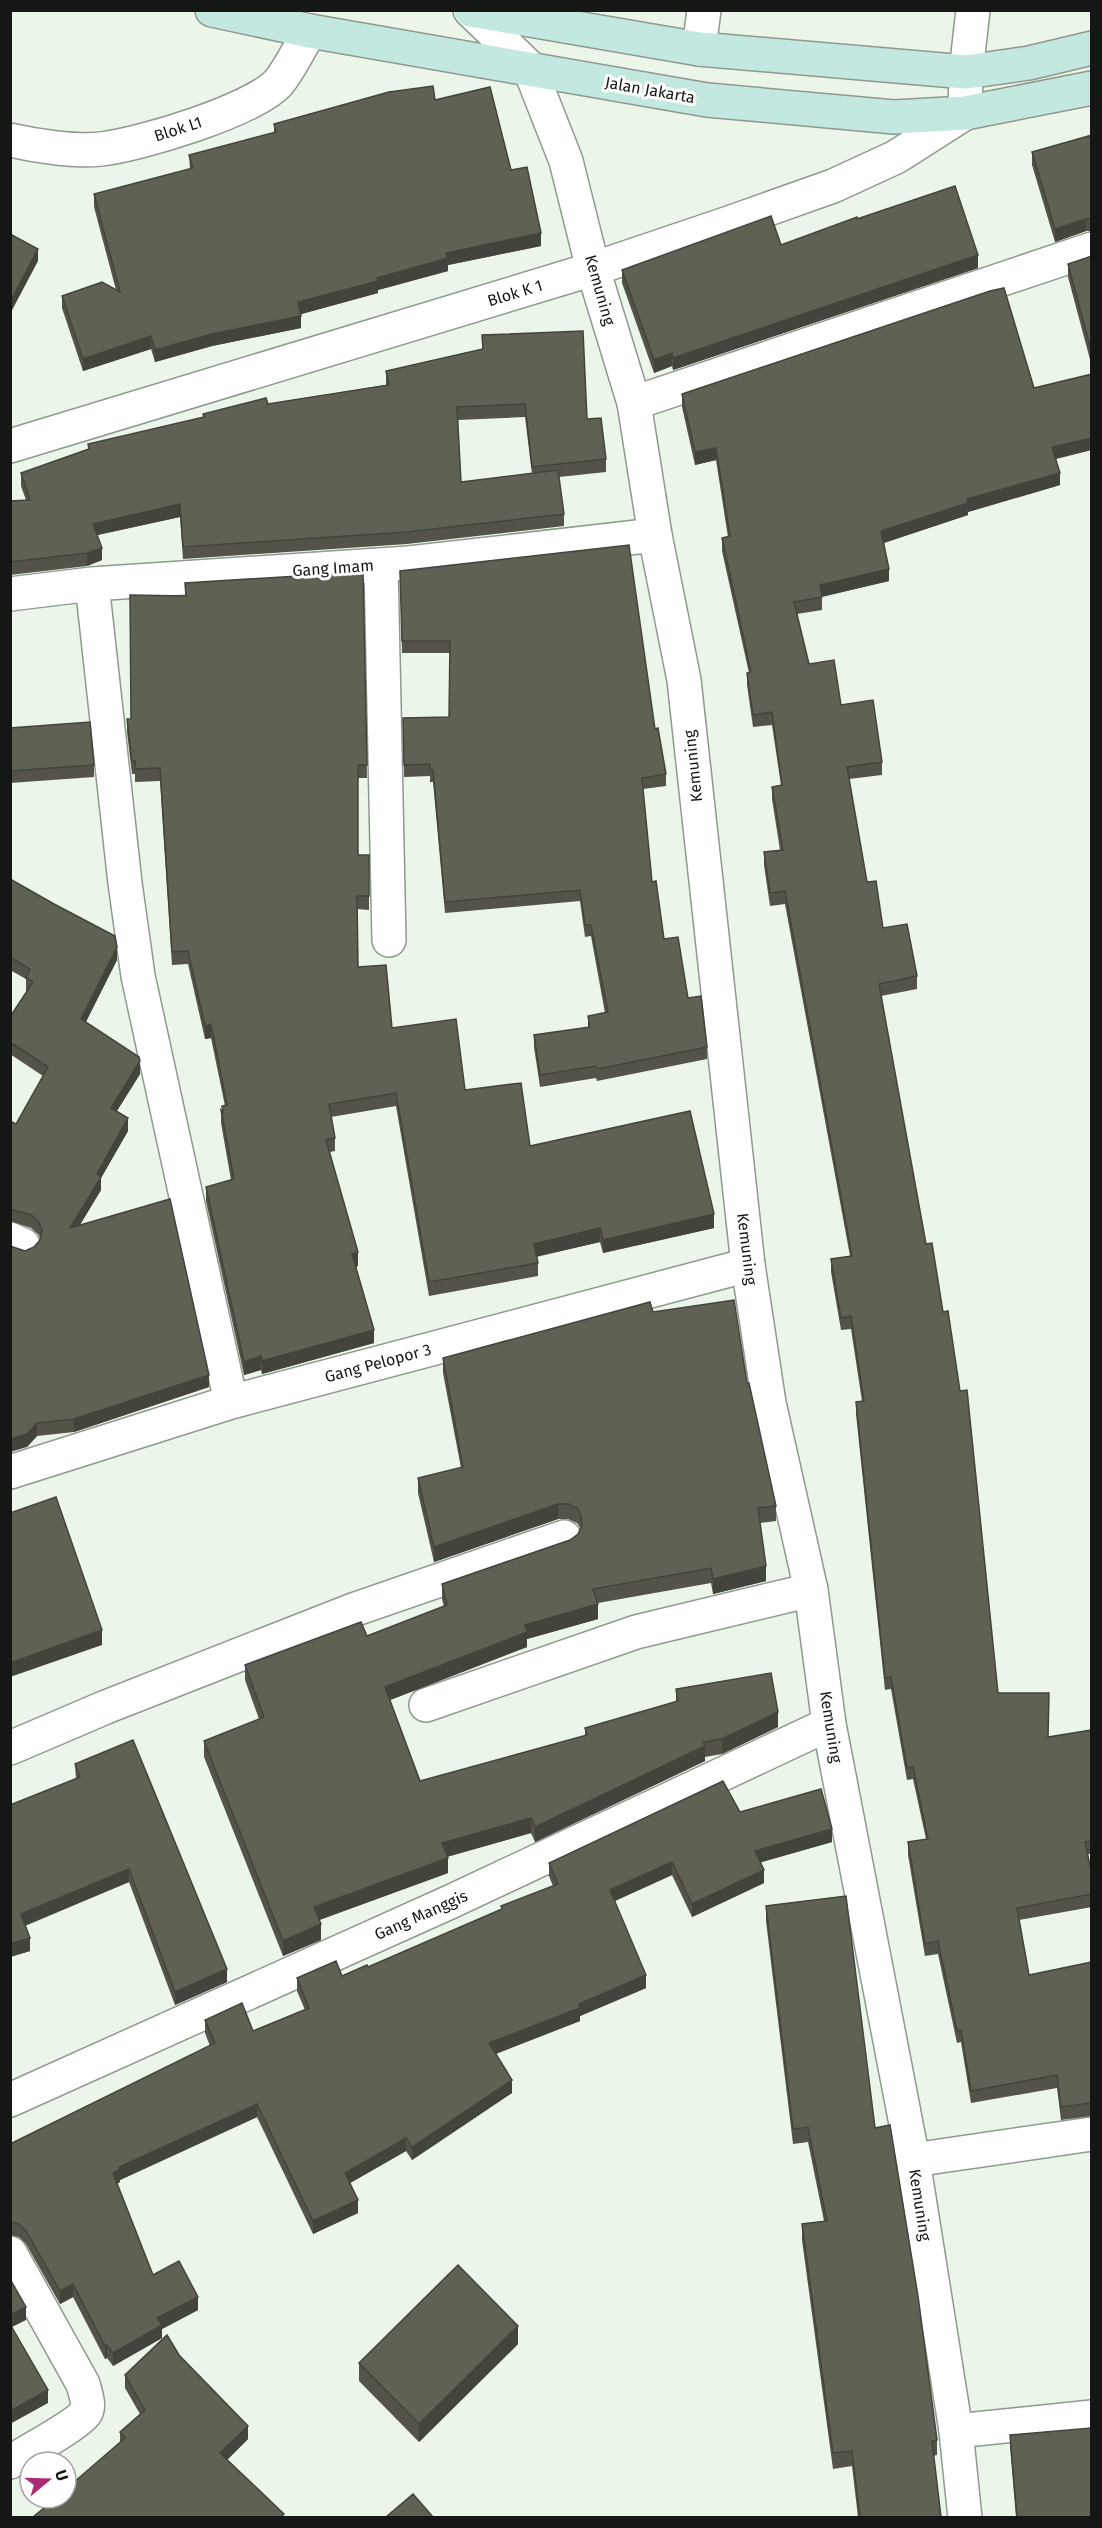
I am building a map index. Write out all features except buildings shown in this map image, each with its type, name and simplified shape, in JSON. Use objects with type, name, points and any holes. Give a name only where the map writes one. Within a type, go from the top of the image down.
[{"type":"main road","name":"Jalan Jakarta","points":[[212,10],[310,31],[529,67],[707,100],[894,117],[965,113],[1092,88]]},
{"type":"main road","points":[[470,10],[699,49],[966,72],[1029,63],[1092,48]]},
{"type":"street","name":"Kemuning","points":[[470,10],[529,67],[566,162],[593,270],[634,403],[655,535],[684,680],[748,1264],[770,1403],[811,1590],[829,1724],[913,2160],[956,2431],[965,2517]]},
{"type":"street","points":[[699,49],[704,10]]},
{"type":"street","points":[[965,113],[966,72],[974,10]]},
{"type":"street","name":"Blok L1","points":[[10,140],[36,146],[100,150],[175,133],[265,94],[279,82],[310,31]]},
{"type":"street","name":"Blok K 1","points":[[10,446],[593,270],[833,186],[896,157],[965,113]]},
{"type":"street","points":[[634,403],[1092,249]]},
{"type":"street","name":"Gang Imam","points":[[10,594],[92,584],[381,565],[655,535]]},
{"type":"street","points":[[381,565],[389,940]]},
{"type":"street","points":[[92,584],[125,883],[138,976],[231,1402]]},
{"type":"street","name":"Gang Pelopor 3","points":[[10,1472],[231,1402],[748,1264]]},
{"type":"street","points":[[10,1748],[106,1707],[353,1610],[564,1537]]},
{"type":"street","points":[[426,1705],[636,1632],[811,1590]]},
{"type":"street","name":"Gang Manggis","points":[[10,2100],[450,1902],[829,1724]]},
{"type":"street","points":[[913,2160],[1092,2134]]},
{"type":"street","points":[[10,2253],[83,2384],[88,2406],[87,2411],[76,2421],[10,2462]]},
{"type":"street","points":[[956,2431],[1092,2417]]}]
